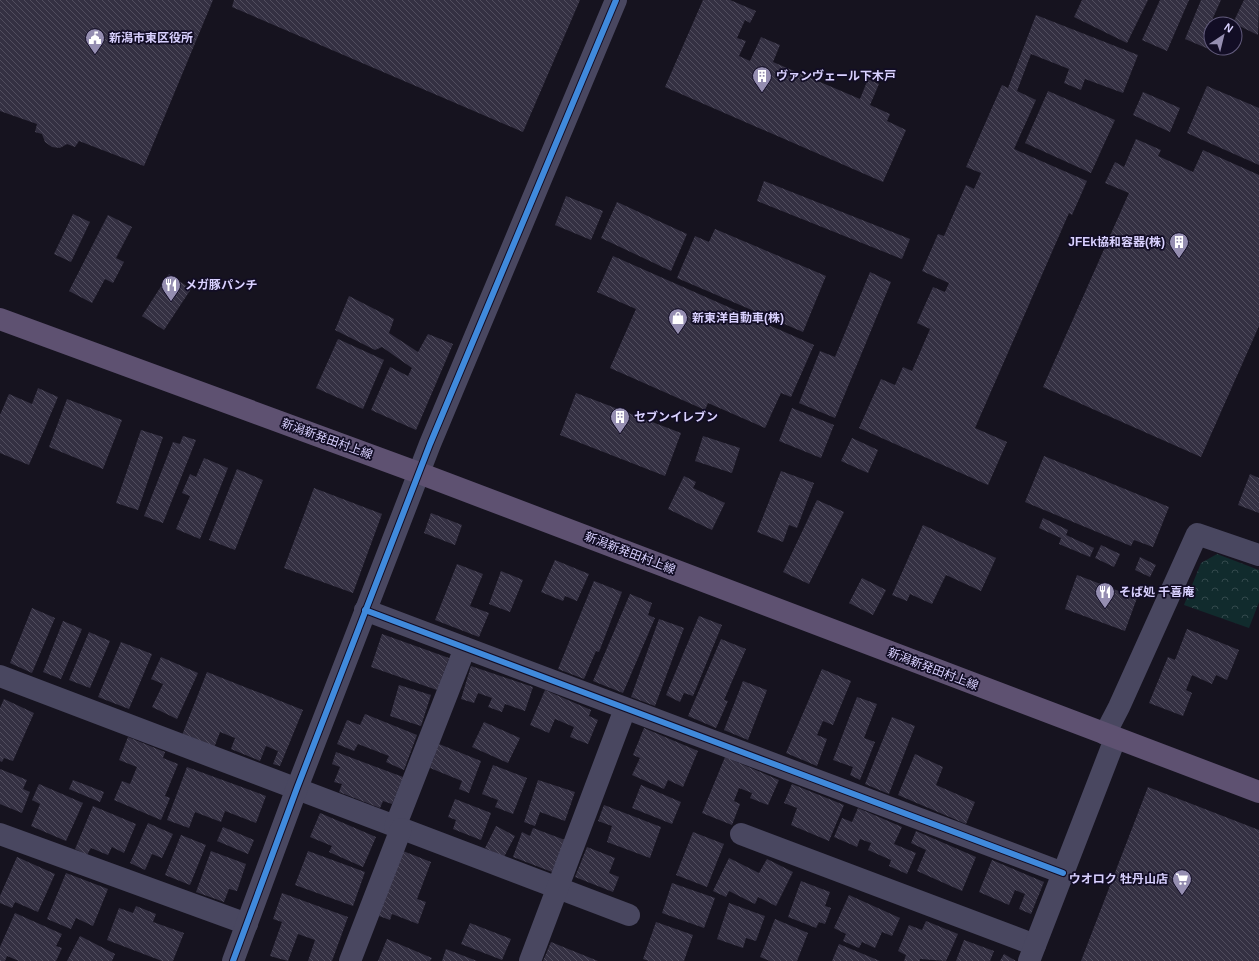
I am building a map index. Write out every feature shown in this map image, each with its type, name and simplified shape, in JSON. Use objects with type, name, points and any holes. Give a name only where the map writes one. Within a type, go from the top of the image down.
[{"type":"main road","name":"新潟新発田村上線","points":[[0,319],[420,473],[1259,792]]},
{"type":"street","points":[[233,961],[297,788],[433,437],[616,0]]},
{"type":"street","points":[[741,834],[1032,953],[1063,873],[1119,707],[1197,534],[1259,555]]},
{"type":"street","points":[[365,610],[1063,873]]},
{"type":"street","points":[[350,961],[465,648]]},
{"type":"street","points":[[0,676],[629,915]]},
{"type":"street","points":[[530,961],[625,709]]},
{"type":"street","points":[[0,834],[247,924]]},
{"type":"green space","points":[[1217,554],[1259,570],[1259,602],[1249,628],[1184,605],[1201,563]]},
{"type":"building","name":"新潟市東区役所","points":[[0,0],[213,0],[144,166],[79,141],[75,147],[67,144],[60,148],[52,147],[45,142],[42,134],[35,132],[37,124],[0,111]]},
{"type":"building","points":[[234,0],[580,0],[523,132],[232,7]]},
{"type":"building","name":"ヴァンヴェール下木戸","points":[[703,0],[730,0],[756,11],[750,23],[745,20],[737,38],[746,41],[739,56],[750,61],[761,37],[780,45],[773,62],[860,99],[868,79],[879,84],[870,105],[890,114],[887,121],[906,130],[883,182],[665,87]]},
{"type":"building","points":[[1082,0],[1148,0],[1127,43],[1074,17]]},
{"type":"building","points":[[1160,0],[1189,0],[1167,51],[1142,40]]},
{"type":"building","points":[[1201,0],[1221,0],[1214,16],[1203,16],[1203,47],[1185,39]]},
{"type":"building","points":[[1244,0],[1259,0],[1258,35],[1243,28],[1243,16],[1236,16]]},
{"type":"building","points":[[1036,15],[1138,55],[1123,93],[1085,79],[1081,90],[1064,83],[1069,69],[1031,54],[1017,91],[1036,100],[1014,149],[1087,181],[1072,215],[1069,213],[975,428],[1007,442],[988,485],[859,428],[881,379],[895,385],[903,367],[912,371],[930,329],[917,323],[933,287],[945,292],[949,283],[922,271],[938,234],[944,236],[966,185],[974,189],[981,173],[966,167],[1002,85],[1008,88]]},
{"type":"building","points":[[1207,86],[1259,108],[1259,165],[1187,133]]},
{"type":"building","points":[[1048,91],[1115,120],[1091,173],[1025,143]]},
{"type":"building","points":[[1143,92],[1180,108],[1170,132],[1133,115]]},
{"type":"building","name":"JFEk協和容器(株)","points":[[1136,139],[1161,150],[1158,156],[1193,172],[1203,150],[1259,175],[1259,326],[1201,457],[1043,387],[1129,193],[1105,183],[1115,162],[1124,167]]},
{"type":"building","points":[[764,181],[910,239],[902,259],[757,201]]},
{"type":"building","points":[[566,196],[603,211],[591,240],[555,225]]},
{"type":"building","points":[[617,202],[687,234],[671,271],[601,238]]},
{"type":"building","points":[[73,214],[90,222],[71,262],[54,254]]},
{"type":"building","points":[[108,215],[132,227],[116,258],[124,262],[113,283],[105,279],[92,303],[69,291]]},
{"type":"building","points":[[715,229],[826,276],[803,332],[677,278],[695,236],[709,242]]},
{"type":"building","points":[[613,256],[814,345],[791,397],[781,393],[765,428],[708,403],[705,410],[610,368],[636,309],[597,292]]},
{"type":"building","points":[[870,272],[891,282],[835,418],[799,403],[820,351],[835,357]]},
{"type":"building","points":[[169,274],[191,289],[164,330],[142,316]]},
{"type":"building","points":[[349,296],[394,319],[389,333],[418,352],[428,334],[453,344],[416,430],[371,410],[390,367],[408,376],[412,368],[382,347],[375,350],[335,330]]},
{"type":"building","points":[[338,339],[384,360],[363,409],[316,388]]},
{"type":"building","points":[[38,388],[58,397],[29,465],[0,453],[0,415],[9,394],[32,404]]},
{"type":"building","name":"セブンイレブン","points":[[576,393],[681,433],[665,476],[560,435]]},
{"type":"building","points":[[67,399],[122,420],[103,469],[49,447]]},
{"type":"building","points":[[792,408],[834,425],[821,458],[779,441]]},
{"type":"building","points":[[141,430],[163,437],[138,510],[116,503]]},
{"type":"building","points":[[183,436],[196,440],[163,523],[144,516],[173,442],[180,444]]},
{"type":"building","points":[[703,436],[740,448],[732,473],[695,461]]},
{"type":"building","points":[[852,438],[878,450],[868,473],[841,461]]},
{"type":"building","points":[[1044,456],[1169,507],[1153,547],[1134,540],[1131,546],[1025,502]]},
{"type":"building","points":[[204,458],[228,468],[200,539],[176,529],[190,496],[182,493],[190,474],[196,477]]},
{"type":"building","points":[[237,469],[263,480],[235,550],[209,540]]},
{"type":"building","points":[[781,471],[814,483],[797,528],[789,525],[783,542],[757,532]]},
{"type":"building","points":[[1250,474],[1259,478],[1259,513],[1238,505]]},
{"type":"building","points":[[684,476],[696,482],[693,488],[725,503],[712,530],[668,509]]},
{"type":"building","points":[[314,488],[382,514],[353,593],[284,568]]},
{"type":"building","points":[[817,500],[844,512],[809,584],[783,572]]},
{"type":"building","points":[[431,513],[462,525],[455,545],[424,533]]},
{"type":"building","points":[[1043,518],[1068,530],[1066,535],[1094,548],[1090,557],[1059,544],[1061,538],[1039,528]]},
{"type":"building","points":[[923,525],[996,558],[981,591],[946,575],[932,604],[910,594],[907,601],[892,595]]},
{"type":"building","points":[[1101,545],[1120,554],[1114,567],[1095,558]]},
{"type":"building","points":[[1140,557],[1156,565],[1150,577],[1135,570]]},
{"type":"building","points":[[555,560],[589,574],[577,601],[565,596],[563,601],[541,592]]},
{"type":"building","points":[[457,564],[483,574],[470,606],[489,613],[479,637],[435,620]]},
{"type":"building","points":[[501,571],[523,580],[510,612],[489,604]]},
{"type":"building","points":[[1077,575],[1137,598],[1125,631],[1065,609]]},
{"type":"building","points":[[862,578],[886,590],[873,615],[849,603]]},
{"type":"building","points":[[594,581],[622,592],[599,652],[596,651],[584,679],[558,669]]},
{"type":"building","points":[[630,594],[652,603],[648,615],[655,618],[623,693],[593,681]]},
{"type":"building","points":[[32,608],[55,618],[32,673],[10,663]]},
{"type":"building","points":[[699,616],[722,625],[693,696],[684,693],[680,702],[666,695]]},
{"type":"building","points":[[659,619],[684,628],[655,706],[631,697]]},
{"type":"building","points":[[63,621],[82,629],[61,679],[43,672]]},
{"type":"building","points":[[1187,629],[1239,650],[1227,680],[1216,675],[1212,684],[1192,675],[1186,690],[1192,693],[1183,716],[1149,703],[1168,657],[1175,660]]},
{"type":"building","points":[[89,632],[110,641],[90,688],[69,680]]},
{"type":"building","points":[[382,634],[449,658],[437,690],[371,667]]},
{"type":"building","points":[[721,639],[746,649],[724,700],[728,701],[716,728],[688,716]]},
{"type":"building","points":[[121,642],[152,654],[129,709],[98,697]]},
{"type":"building","points":[[161,657],[198,673],[177,719],[152,707],[163,684],[151,679]]},
{"type":"building","points":[[471,666],[533,687],[525,711],[505,704],[502,712],[488,707],[492,698],[478,693],[474,703],[461,699]]},
{"type":"building","points":[[822,669],[851,681],[833,725],[823,721],[817,735],[827,739],[817,766],[786,753]]},
{"type":"building","points":[[207,672],[303,710],[280,766],[273,764],[278,751],[266,746],[260,761],[231,749],[235,738],[220,732],[214,748],[182,735]]},
{"type":"building","points":[[743,681],[767,690],[748,740],[724,730]]},
{"type":"building","points":[[399,685],[431,695],[421,726],[390,716]]},
{"type":"building","points":[[545,690],[591,710],[589,716],[598,720],[588,744],[570,737],[574,727],[555,719],[549,733],[530,725]]},
{"type":"building","points":[[857,697],[877,704],[864,738],[875,742],[860,780],[850,775],[853,767],[833,760]]},
{"type":"building","points":[[4,699],[34,713],[13,761],[4,758],[2,762],[0,761],[0,708]]},
{"type":"building","points":[[365,714],[417,735],[404,770],[386,762],[389,756],[358,744],[354,751],[337,744],[347,720],[360,725]]},
{"type":"building","points":[[892,717],[915,726],[889,794],[865,784]]},
{"type":"building","points":[[484,722],[520,738],[508,763],[472,747]]},
{"type":"building","points":[[644,728],[698,751],[683,787],[668,780],[664,789],[632,775],[640,758],[633,755]]},
{"type":"building","points":[[128,737],[165,752],[163,758],[178,764],[165,796],[170,798],[161,820],[114,800],[122,781],[130,784],[137,767],[119,760]]},
{"type":"building","points":[[439,744],[481,761],[469,793],[459,789],[462,781],[430,768]]},
{"type":"building","points":[[336,752],[403,777],[392,804],[383,801],[380,808],[339,792],[342,784],[334,782],[340,767],[332,764]]},
{"type":"building","points":[[915,754],[943,767],[936,785],[975,802],[966,824],[898,795]]},
{"type":"building","points":[[725,757],[779,780],[768,805],[750,798],[752,793],[739,788],[734,801],[740,804],[732,825],[702,813]]},
{"type":"building","points":[[493,765],[527,778],[513,814],[495,807],[498,800],[482,794]]},
{"type":"building","points":[[187,767],[266,796],[256,823],[225,811],[221,822],[195,812],[189,828],[167,820]]},
{"type":"building","points":[[0,769],[27,780],[23,789],[30,792],[22,813],[0,804]]},
{"type":"building","points":[[73,780],[104,792],[100,802],[69,789]]},
{"type":"building","points":[[538,780],[575,792],[565,821],[540,812],[535,826],[524,822]]},
{"type":"building","points":[[39,784],[83,803],[66,841],[31,826],[40,804],[32,800]]},
{"type":"building","points":[[792,784],[844,805],[829,841],[791,825],[797,808],[784,803]]},
{"type":"building","points":[[641,785],[681,802],[672,824],[632,808]]},
{"type":"building","name":"ウオロク 牡丹山店","points":[[1148,787],[1259,830],[1259,961],[1081,961]]},
{"type":"building","points":[[455,799],[491,813],[481,840],[453,829],[456,820],[448,817]]},
{"type":"building","points":[[604,805],[661,827],[650,858],[607,842],[612,826],[598,821]]},
{"type":"building","points":[[93,806],[136,824],[124,853],[112,847],[108,855],[91,848],[87,855],[75,849]]},
{"type":"building","points":[[858,808],[902,827],[894,844],[916,853],[907,874],[889,866],[891,860],[868,850],[871,843],[860,839],[857,847],[834,837],[842,818],[852,822]]},
{"type":"building","points":[[320,813],[376,837],[363,867],[329,852],[332,846],[310,837]]},
{"type":"building","points":[[148,823],[173,834],[162,858],[152,854],[145,870],[130,863]]},
{"type":"building","points":[[496,826],[515,836],[504,857],[485,848]]},
{"type":"building","points":[[223,827],[254,840],[248,854],[217,841]]},
{"type":"building","points":[[533,828],[565,840],[552,872],[513,857],[522,832],[530,836]]},
{"type":"building","points":[[916,831],[976,857],[962,891],[917,871],[926,850],[911,843]]},
{"type":"building","points":[[693,832],[724,844],[707,887],[676,875]]},
{"type":"building","points":[[181,835],[206,845],[190,885],[165,875]]},
{"type":"building","points":[[587,847],[615,858],[609,873],[619,877],[613,892],[575,877]]},
{"type":"building","points":[[211,851],[246,864],[237,891],[229,889],[224,902],[196,892]]},
{"type":"building","points":[[308,851],[365,872],[353,906],[295,885]]},
{"type":"building","points":[[403,851],[431,862],[417,899],[426,902],[418,924],[392,914],[390,920],[379,916]]},
{"type":"building","points":[[17,857],[55,874],[38,912],[15,902],[12,908],[0,903],[0,896]]},
{"type":"building","points":[[729,858],[759,873],[767,859],[793,872],[776,906],[758,897],[755,904],[729,891],[726,897],[713,891]]},
{"type":"building","points":[[992,860],[1044,882],[1031,914],[1019,909],[1025,894],[1015,890],[1009,905],[979,892]]},
{"type":"building","points":[[66,873],[108,889],[93,926],[76,918],[71,929],[47,919]]},
{"type":"building","points":[[801,881],[830,892],[825,906],[831,908],[825,924],[819,922],[816,928],[788,917]]},
{"type":"building","points":[[672,883],[715,898],[704,928],[662,913]]},
{"type":"building","points":[[282,893],[348,917],[332,961],[308,961],[315,940],[298,934],[288,961],[270,956],[282,922],[273,919]]},
{"type":"building","points":[[849,895],[900,918],[892,936],[882,932],[875,948],[862,942],[859,948],[843,941],[846,934],[834,928]]},
{"type":"building","points":[[729,903],[765,916],[756,941],[746,938],[743,948],[717,939]]},
{"type":"building","points":[[136,906],[156,914],[153,922],[184,933],[173,961],[162,961],[107,940],[119,908],[133,913]]},
{"type":"building","points":[[15,913],[62,934],[56,946],[62,948],[56,961],[19,961],[7,956],[5,961],[0,961],[0,947]]},
{"type":"building","points":[[775,919],[808,933],[797,961],[770,961],[760,957]]},
{"type":"building","points":[[926,921],[958,934],[946,961],[920,959],[920,961],[904,961],[906,955],[898,951],[909,925],[922,930]]},
{"type":"building","points":[[656,922],[693,935],[684,961],[649,961],[643,959]]},
{"type":"building","points":[[470,923],[511,939],[502,960],[461,944]]},
{"type":"building","points":[[80,936],[115,954],[112,961],[67,961]]},
{"type":"building","points":[[387,939],[432,958],[430,961],[378,961]]},
{"type":"building","points":[[964,940],[994,951],[990,961],[956,961]]},
{"type":"building","points":[[551,942],[598,961],[543,961]]},
{"type":"building","points":[[839,944],[880,961],[832,961]]},
{"type":"building","points":[[446,949],[477,961],[442,961]]},
{"type":"building","points":[[1004,954],[1016,961],[1000,961]]},
{"type":"cycle path","points":[[233,961],[297,788],[430,444],[616,0]]},
{"type":"cycle path","points":[[365,610],[1063,873]]},
{"type":"place","name":"新潟市東区役所","points":[[95,55]]},
{"type":"place","name":"ヴァンヴェール下木戸","points":[[762,93]]},
{"type":"place","name":"JFEk協和容器(株)","points":[[1179,259]]},
{"type":"place","name":"メガ豚パンチ","points":[[171,302]]},
{"type":"place","name":"新東洋自動車(株)","points":[[678,335]]},
{"type":"place","name":"セブンイレブン","points":[[620,434]]},
{"type":"place","name":"そば処 千喜庵","points":[[1105,609]]},
{"type":"place","name":"ウオロク 牡丹山店","points":[[1182,896]]}]
